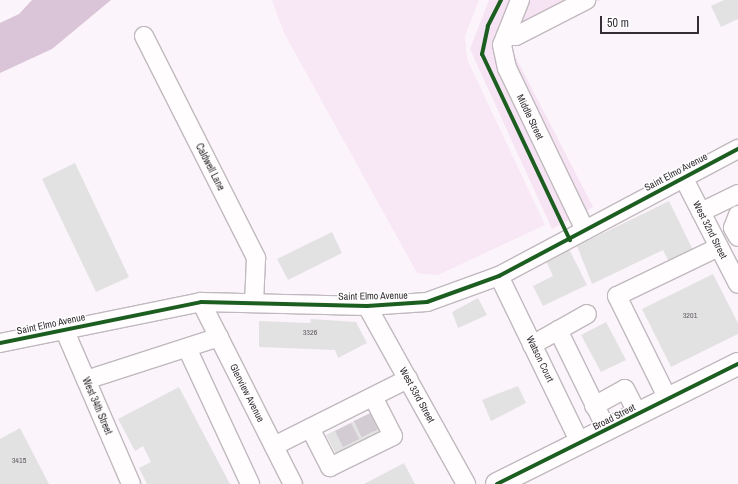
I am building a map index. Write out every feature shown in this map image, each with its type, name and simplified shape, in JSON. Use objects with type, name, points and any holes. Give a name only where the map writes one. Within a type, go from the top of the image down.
[{"type":"main road","name":"Broad Street","points":[[497,484],[738,364]]},
{"type":"street","name":"Middle Street","points":[[520,0],[502,45],[507,68],[585,230]]},
{"type":"street","points":[[506,36],[516,36],[586,0]]},
{"type":"street","name":"Caldwell Lane","points":[[144,36],[256,258],[254,303]]},
{"type":"street","name":"Saint Elmo Avenue","points":[[0,343],[201,302],[367,306],[427,302],[500,276],[738,149]]},
{"type":"street","name":"West 32nd Street","points":[[683,177],[738,284]]},
{"type":"street","points":[[701,212],[738,194]]},
{"type":"street","points":[[738,215],[733,228],[738,237]]},
{"type":"street","points":[[668,399],[617,296],[719,247]]},
{"type":"street","name":"Watson Court","points":[[500,276],[580,443]]},
{"type":"street","name":"Glenview Avenue","points":[[201,302],[293,484]]},
{"type":"street","name":"West 33rd Street","points":[[367,306],[466,484]]},
{"type":"street","points":[[532,345],[587,314]]},
{"type":"street","name":"West 34th Street","points":[[64,329],[131,484]]},
{"type":"street","points":[[558,330],[607,430]]},
{"type":"street","points":[[86,380],[219,337]]},
{"type":"street","points":[[186,348],[250,484]]},
{"type":"street","points":[[274,446],[310,428],[339,421],[358,411],[373,397],[408,379]]},
{"type":"street","points":[[594,406],[625,389],[638,414]]},
{"type":"street","points":[[310,428],[330,467],[354,450],[373,440],[393,436],[373,397]]},
{"type":"shaded area","points":[[32,0],[111,0],[52,49],[0,73],[0,23],[19,14]]},
{"type":"shaded area","points":[[272,0],[479,0],[465,36],[467,59],[545,225],[438,275],[417,273],[284,33]]},
{"type":"shaded area","points":[[489,0],[601,0],[520,39],[511,48],[593,207],[552,229],[470,49]]},
{"type":"building","points":[[724,0],[738,0],[738,19],[721,27],[711,6]]},
{"type":"building","points":[[75,163],[129,277],[96,292],[42,179]]},
{"type":"building","points":[[669,201],[693,250],[669,262],[663,250],[592,284],[577,246]]},
{"type":"building","points":[[332,232],[342,253],[288,280],[277,259]]},
{"type":"building","points":[[569,249],[587,285],[543,306],[533,286],[553,276],[546,261]]},
{"type":"building","points":[[713,274],[738,323],[738,334],[671,367],[642,309]]},
{"type":"building","points":[[478,298],[487,315],[458,328],[452,312]]},
{"type":"building","points":[[311,319],[356,322],[367,343],[338,358],[335,350],[259,347],[259,321],[310,323]]},
{"type":"building","points":[[606,322],[626,360],[601,372],[581,335]]},
{"type":"building","points":[[518,386],[526,403],[491,421],[482,400]]},
{"type":"building","points":[[179,387],[230,484],[147,484],[139,468],[151,462],[143,446],[135,451],[118,419]]},
{"type":"building","points":[[372,412],[381,431],[336,454],[326,435]]},
{"type":"building","points":[[20,428],[49,484],[0,484],[0,439]]},
{"type":"building","points":[[404,463],[415,484],[364,484]]},
{"type":"tunnel","points":[[362,417],[371,436]]},
{"type":"tunnel","points":[[343,427],[352,445]]},
{"type":"cycle path","points":[[501,0],[488,26],[482,54],[570,240]]},
{"type":"cycle path","points":[[0,343],[201,302],[367,306],[427,302],[499,276],[738,149]]},
{"type":"cycle path","points":[[497,484],[738,364]]}]
